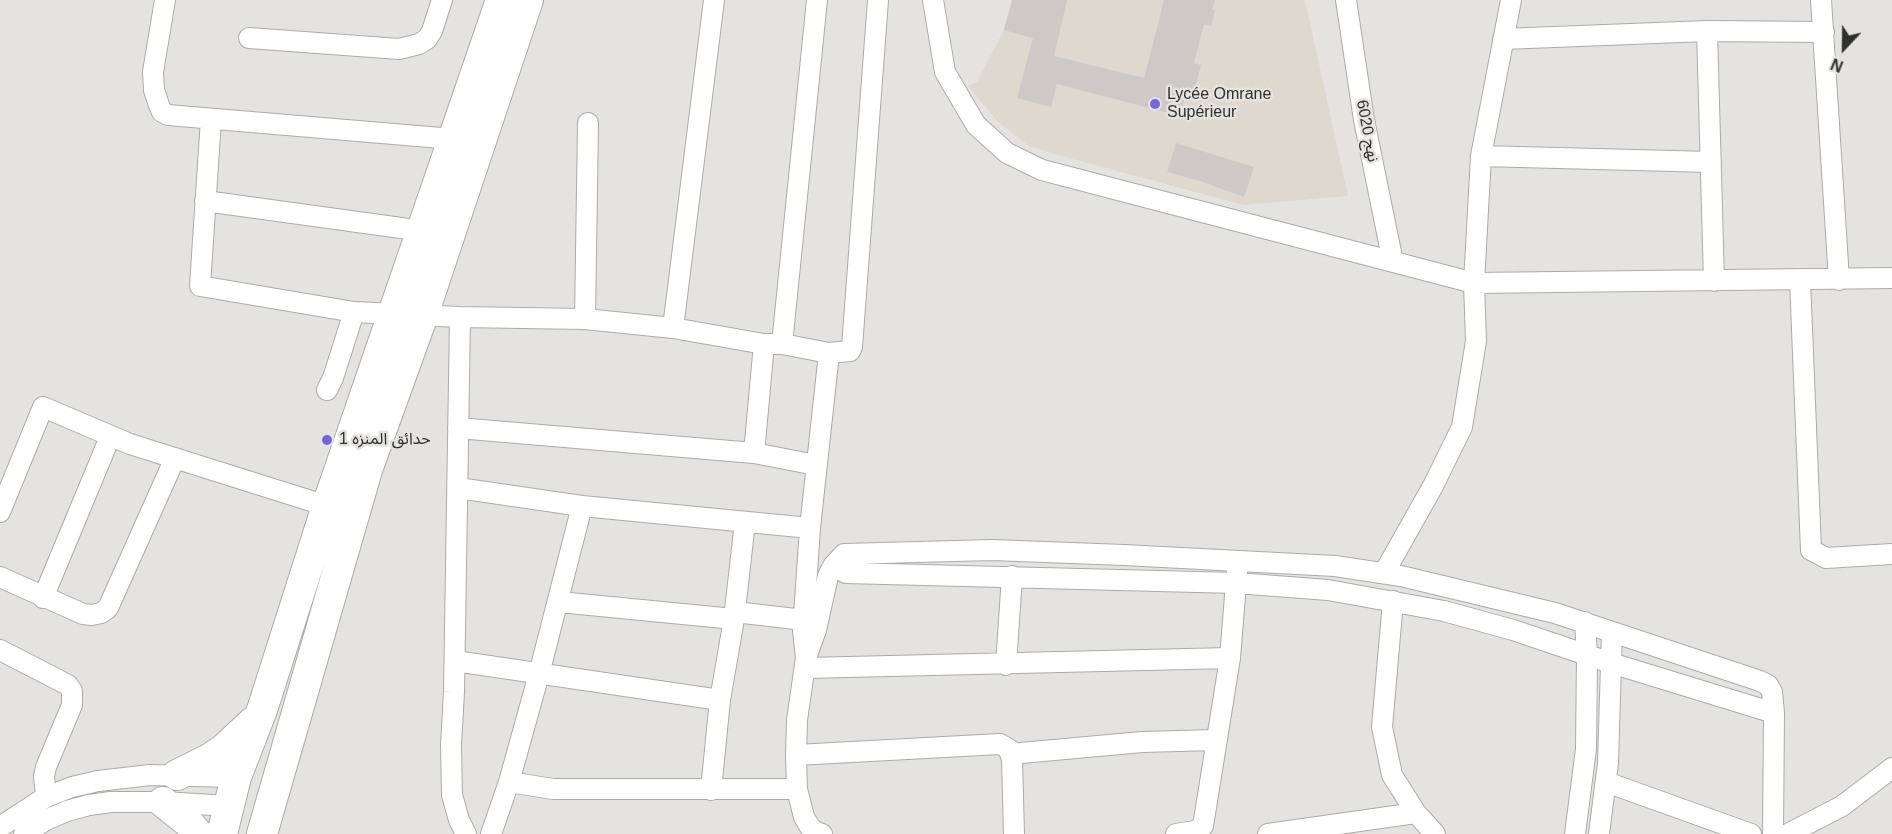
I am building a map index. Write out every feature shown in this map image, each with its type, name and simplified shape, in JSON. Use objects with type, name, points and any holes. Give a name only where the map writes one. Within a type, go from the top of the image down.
[{"type":"highway","points":[[245,814],[367,470],[409,314],[423,231],[501,0]]},
{"type":"highway","points":[[262,834],[245,814],[236,777],[262,710],[327,506],[409,314],[528,0]]},
{"type":"highway","points":[[177,775],[224,749],[262,710]]},
{"type":"highway","points":[[163,802],[188,822],[198,834]]},
{"type":"street","points":[[165,0],[153,72],[154,90],[159,105],[162,112],[168,115],[453,139]]},
{"type":"street","points":[[249,38],[399,49],[419,44],[427,39],[442,0]]},
{"type":"street","points":[[673,328],[714,0]]},
{"type":"street","points":[[754,453],[773,344],[817,0]]},
{"type":"street","points":[[211,119],[200,286],[354,312],[585,319],[673,328],[829,353],[850,351],[852,349],[879,0]]},
{"type":"street","points":[[933,0],[945,72],[976,125],[1007,153],[1042,170],[1474,283],[1892,278]]},
{"type":"street","name":"نهج 6020","points":[[1346,0],[1364,120],[1393,262]]},
{"type":"street","points":[[1384,573],[1433,486],[1462,427],[1476,341],[1474,283],[1480,156],[1511,0]]},
{"type":"street","points":[[1821,0],[1839,280]]},
{"type":"street","points":[[1503,39],[1707,31],[1824,32]]},
{"type":"street","points":[[1707,31],[1714,281]]},
{"type":"street","points":[[585,319],[588,123]]},
{"type":"street","points":[[1480,156],[1711,162]]},
{"type":"street","points":[[205,201],[423,231]]},
{"type":"street","points":[[1800,280],[1811,550],[1826,558],[1892,554]]},
{"type":"street","points":[[327,390],[354,312]]},
{"type":"street","points":[[460,317],[455,661],[451,745],[452,795],[459,820],[466,834]]},
{"type":"street","points":[[805,663],[803,631],[810,528],[829,353]]},
{"type":"street","points":[[0,512],[43,407],[110,437],[327,506]]},
{"type":"street","points":[[458,428],[754,453],[816,465]]},
{"type":"street","points":[[43,597],[110,437]]},
{"type":"street","points":[[0,577],[83,614],[92,615],[108,608],[175,458]]},
{"type":"street","points":[[458,488],[582,506],[810,528]]},
{"type":"street","points":[[491,834],[509,782],[559,602],[582,506]]},
{"type":"street","points":[[711,790],[720,700],[734,615],[745,522]]},
{"type":"street","points":[[822,834],[810,827],[804,817],[797,789],[797,720],[805,663],[816,630],[828,576],[833,566],[844,554],[885,551],[992,550],[1237,560],[1335,566],[1384,573],[1455,588],[1585,622],[1760,681],[1772,692],[1774,713],[1773,834]]},
{"type":"street","points":[[1188,833],[1203,826],[1230,658],[1237,560]]},
{"type":"street","points":[[833,566],[846,573],[1236,583],[1328,590],[1444,611],[1514,630],[1611,663],[1774,713]]},
{"type":"street","points":[[1006,665],[1012,576]]},
{"type":"street","points":[[1393,601],[1382,727],[1392,775],[1416,813],[1435,834]]},
{"type":"street","points":[[559,602],[804,620]]},
{"type":"street","points":[[1575,834],[1586,749],[1585,622]]},
{"type":"street","points":[[1599,834],[1611,711],[1612,632]]},
{"type":"street","points":[[1,656],[69,685],[72,691],[72,705],[46,767],[44,776],[46,797]]},
{"type":"street","points":[[805,663],[1006,665],[1230,658]]},
{"type":"street","points":[[455,661],[720,700]]},
{"type":"street","points":[[1010,754],[1142,742],[1216,740]]},
{"type":"street","points":[[796,755],[1000,744],[1009,749],[1010,754],[1014,834]]},
{"type":"street","points":[[1788,834],[1842,806],[1892,768]]},
{"type":"street","points":[[0,827],[46,797],[72,787],[98,781],[150,775],[236,777]]},
{"type":"street","points":[[509,782],[553,789],[797,789]]},
{"type":"street","points":[[1605,782],[1751,834]]},
{"type":"street","points":[[24,834],[46,819],[67,811],[111,802],[163,802],[245,814]]},
{"type":"street","points":[[1268,834],[1416,813]]},
{"type":"shaded area","name":"Lycée Omrane Supérieur","points":[[1012,0],[1305,0],[1348,196],[1244,205],[1029,146],[998,122],[968,86],[977,82],[1004,30]]},
{"type":"building","points":[[1012,0],[1067,0],[1054,56],[1144,78],[1164,0],[1215,0],[1211,26],[1204,24],[1194,63],[1201,65],[1193,96],[1186,94],[1180,116],[1057,84],[1051,107],[1017,98],[1033,38],[1004,30]]},
{"type":"building","points":[[1176,143],[1254,167],[1244,197],[1167,172]]},
{"type":"place","name":"Lycée Omrane Supérieur","points":[[1155,104]]},
{"type":"place","name":"حدائق المنزه 1","points":[[327,440]]}]
